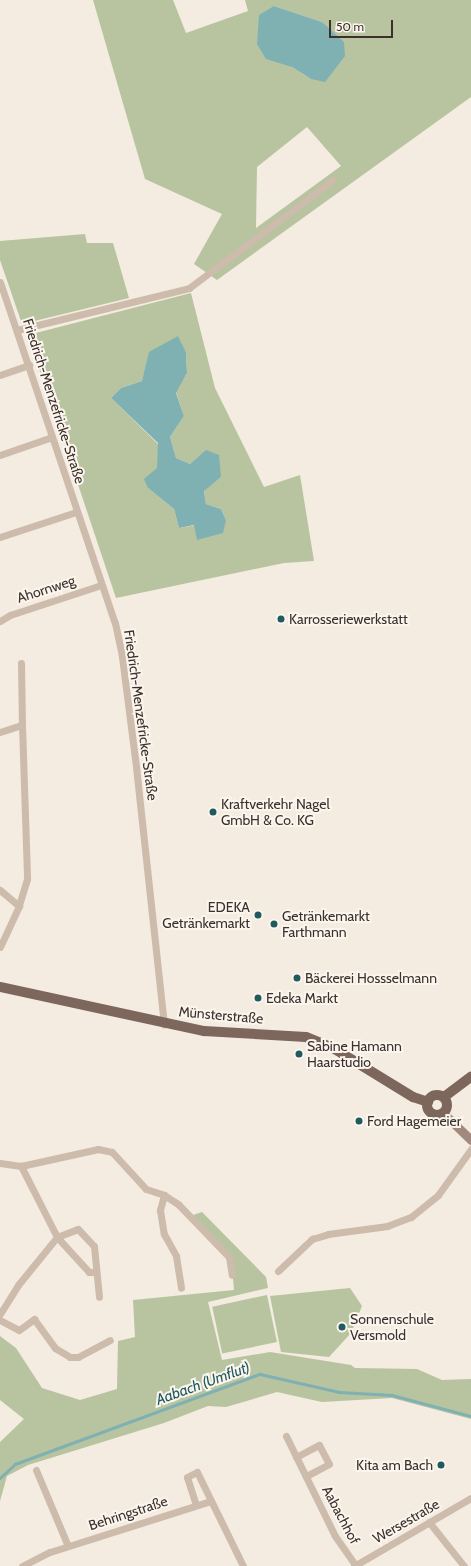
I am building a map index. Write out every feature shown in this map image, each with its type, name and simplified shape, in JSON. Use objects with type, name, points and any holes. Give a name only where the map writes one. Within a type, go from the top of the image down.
[{"type":"main road","name":"Münsterstraße","points":[[0,988],[164,1024],[204,1031],[306,1037],[333,1048],[414,1097],[428,1102]]},
{"type":"main road","points":[[444,1097],[447,1106],[443,1113],[431,1113],[428,1102],[435,1095],[444,1097],[471,1077]]},
{"type":"street","points":[[17,330],[189,288],[333,180]]},
{"type":"street","name":"Friedrich-Menzefricke-Straße","points":[[1,285],[29,365],[76,512],[115,623],[122,657],[164,1024]]},
{"type":"street","points":[[0,375],[29,365]]},
{"type":"street","points":[[0,455],[52,437]]},
{"type":"street","points":[[0,537],[76,512]]},
{"type":"street","name":"Ahornweg","points":[[0,621],[10,615],[101,585]]},
{"type":"street","points":[[0,947],[19,906],[26,879],[21,663]]},
{"type":"street","points":[[0,732],[22,725]]},
{"type":"street","points":[[0,890],[19,906]]},
{"type":"street","points":[[443,1113],[471,1140]]},
{"type":"street","points":[[0,1163],[21,1166],[98,1149],[112,1152],[146,1189],[164,1195],[178,1204],[229,1257],[232,1275]]},
{"type":"street","points":[[278,1270],[312,1239],[328,1234],[386,1226],[411,1217],[438,1195],[471,1149]]},
{"type":"street","points":[[21,1166],[57,1237],[90,1272],[96,1272]]},
{"type":"street","points":[[164,1195],[160,1210],[164,1234],[176,1256],[181,1288]]},
{"type":"street","points":[[0,1314],[18,1285],[57,1237],[78,1229],[94,1246],[99,1297]]},
{"type":"street","points":[[0,1320],[19,1330],[34,1319],[55,1348],[70,1357],[78,1357],[110,1340]]},
{"type":"street","name":"Aabachhof","points":[[286,1436],[336,1536],[354,1566]]},
{"type":"street","name":"Aabachhof","points":[[296,1456],[319,1445],[326,1457],[329,1464],[306,1476]]},
{"type":"street","points":[[36,1470],[68,1546]]},
{"type":"street","points":[[196,1505],[187,1477],[197,1472],[243,1566]]},
{"type":"street","name":"Wersestraße","points":[[354,1566],[471,1498]]},
{"type":"street","name":"Behringstraße","points":[[22,1566],[68,1546],[211,1501]]},
{"type":"street","points":[[429,1522],[464,1566]]},
{"type":"green space","points":[[93,0],[173,0],[186,33],[248,11],[245,0],[471,0],[471,97],[217,280],[194,264],[222,214],[145,179]],"holes":[[[274,6],[322,22],[311,79],[292,67]],[[307,127],[341,166],[256,228],[257,167]]]},
{"type":"green space","points":[[85,234],[87,243],[113,243],[129,298],[22,324],[0,260],[0,241]]},
{"type":"green space","points":[[191,293],[215,388],[264,487],[300,475],[314,561],[284,563],[116,598],[28,335]],"holes":[[[178,337],[186,352],[187,373],[176,392],[184,416],[170,437],[176,458],[190,464],[206,451],[221,477],[204,490],[206,504],[221,509],[226,520],[179,528],[174,509],[148,488],[158,468],[158,444],[111,398],[121,388],[142,381],[146,368]]]},
{"type":"green space","points":[[202,1212],[266,1277],[268,1288],[208,1302],[222,1360],[270,1352],[351,1365],[355,1368],[417,1369],[442,1380],[471,1379],[471,1419],[392,1398],[322,1402],[277,1392],[226,1407],[208,1406],[164,1423],[28,1465],[7,1476],[0,1501],[0,1442],[24,1419],[0,1400],[0,1336],[16,1348],[42,1388],[80,1400],[117,1389],[118,1341],[135,1337],[133,1300],[234,1290],[231,1257],[193,1215]]},
{"type":"green space","points":[[350,1288],[362,1306],[351,1333],[329,1357],[281,1352],[270,1296]]},
{"type":"green space","points":[[267,1295],[277,1342],[222,1354],[212,1307]]},
{"type":"water","points":[[274,6],[322,22],[344,42],[345,56],[325,82],[311,79],[292,67],[266,59],[257,44],[259,15]]},
{"type":"water","points":[[178,336],[186,352],[187,373],[176,393],[184,416],[170,437],[176,458],[190,464],[206,450],[219,455],[221,477],[204,491],[206,504],[221,509],[226,520],[223,533],[197,540],[194,525],[179,528],[174,509],[148,488],[144,479],[157,468],[158,443],[111,398],[121,388],[142,381],[149,352]]},
{"type":"waterway","name":"Aabach (Umflut)","points":[[0,1478],[15,1464],[260,1374],[339,1392],[392,1395],[471,1416]]},
{"type":"place","name":"Karrosseriewerkstatt","points":[[281,619]]},
{"type":"place","name":"Kraftverkehr Nagel GmbH & Co. KG","points":[[213,812]]},
{"type":"place","name":"EDEKA Getränkemarkt","points":[[258,915]]},
{"type":"place","name":"Getränkemarkt Farthmann","points":[[274,924]]},
{"type":"place","name":"Bäckerei Hossselmann","points":[[297,978]]},
{"type":"place","name":"Edeka Markt","points":[[258,998]]},
{"type":"place","name":"Sabine Hamann Haarstudio","points":[[299,1054]]},
{"type":"place","name":"Ford Hagemeier","points":[[359,1121]]},
{"type":"place","name":"Sonnenschule Versmold","points":[[342,1327]]},
{"type":"place","name":"Kita am Bach","points":[[441,1465]]}]
